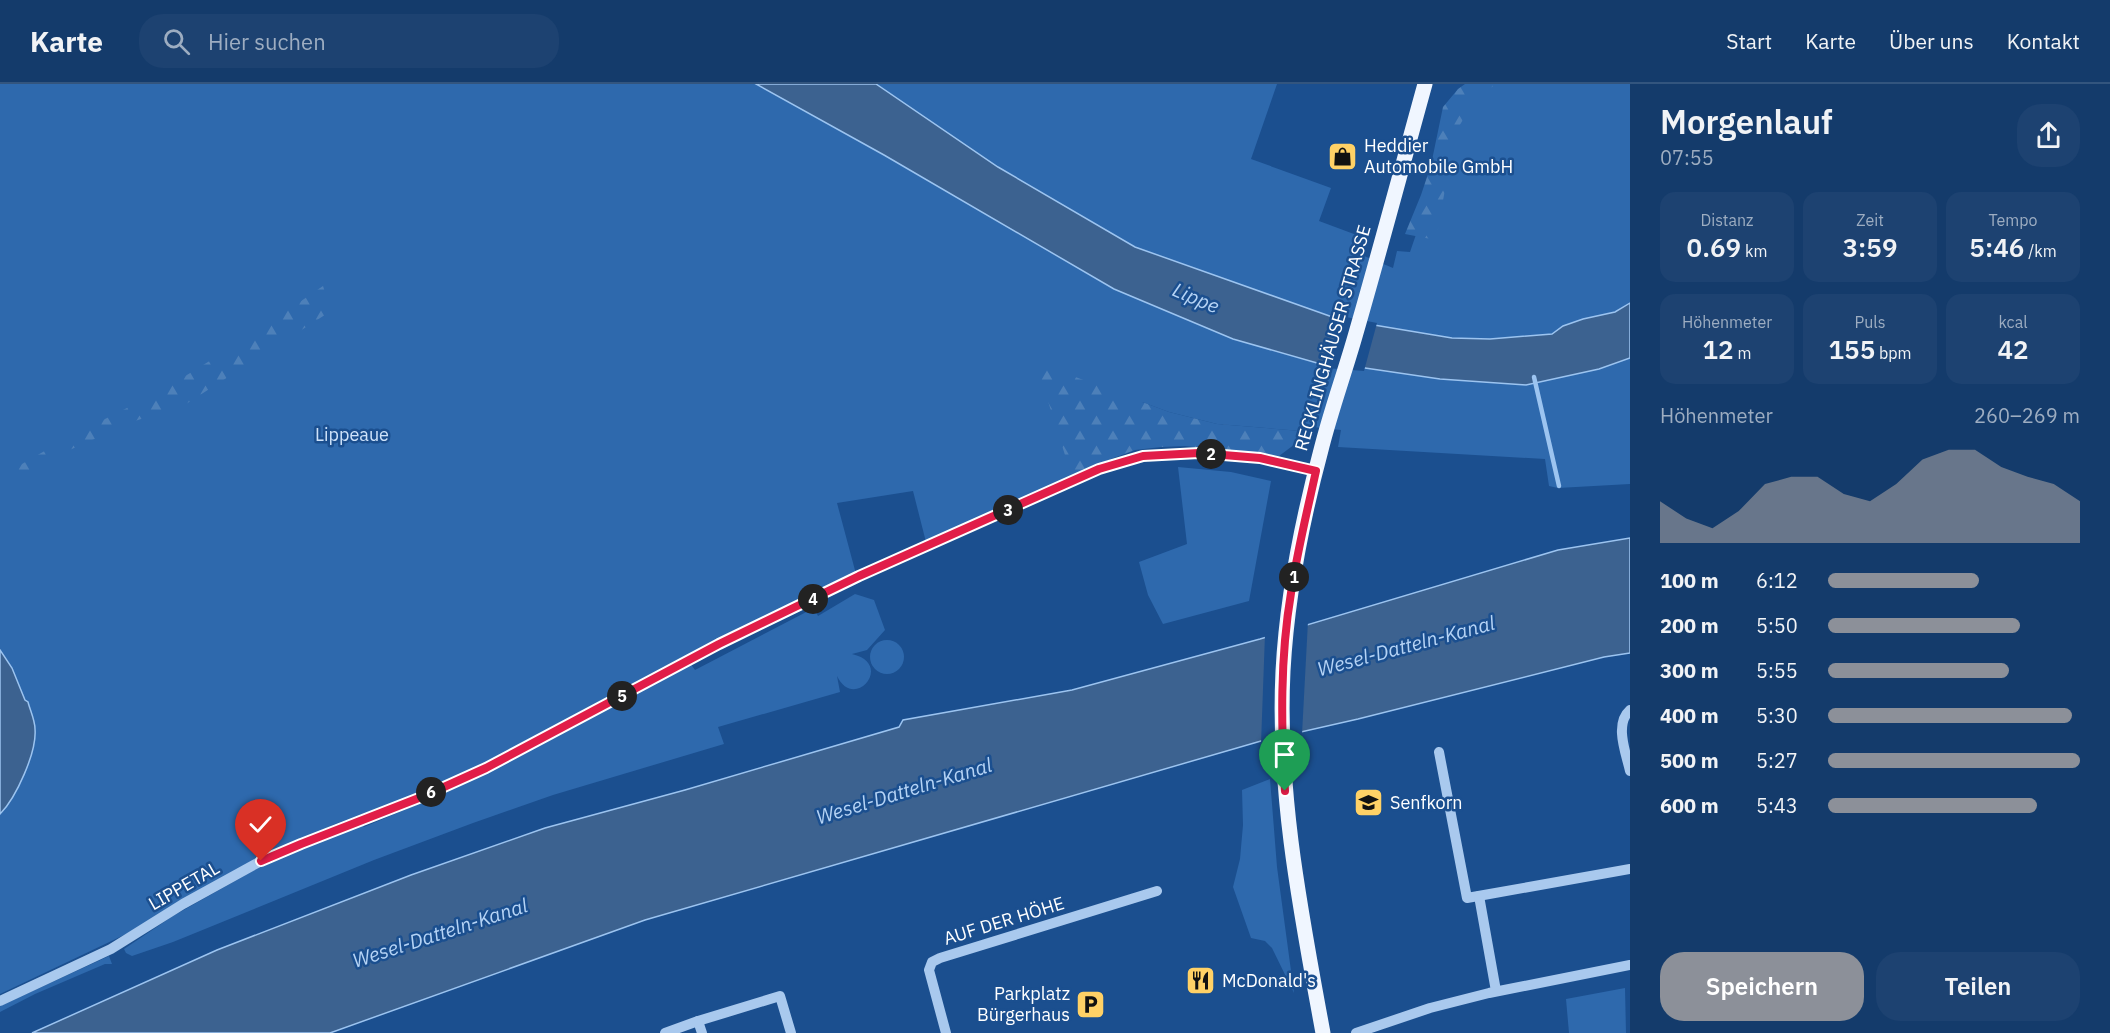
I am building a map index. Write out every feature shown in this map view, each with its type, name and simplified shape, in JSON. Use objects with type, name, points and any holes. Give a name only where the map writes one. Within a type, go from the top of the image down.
[{"type":"main road","name":"RECKLINGHÄUSER STRASSE","points":[[1323,1033],[1296,888],[1285,791],[1282,694],[1291,593],[1321,448],[1425,84]]},
{"type":"street","name":"LIPPETAL","points":[[0,1001],[111,949],[183,904],[261,861],[424,796],[486,768],[719,644],[859,576],[1099,469],[1143,456],[1199,453],[1260,458],[1316,471]]},
{"type":"street","points":[[1630,710],[1623,717],[1621,726],[1630,771]]},
{"type":"street","points":[[1439,752],[1467,898],[1630,869]]},
{"type":"street","name":"AUF DER HÖHE","points":[[946,1033],[929,970],[932,962],[1157,891]]},
{"type":"street","points":[[1479,896],[1496,991]]},
{"type":"street","points":[[1356,1033],[1430,1008],[1496,991],[1630,965]]},
{"type":"street","points":[[665,1033],[780,996],[791,1033]]},
{"type":"street","points":[[698,1021],[702,1033]]},
{"type":"green space","name":"Lippeaue","points":[[0,84],[1277,84],[1251,159],[1331,188],[1319,221],[1362,237],[1357,253],[1393,268],[1397,251],[1410,252],[1455,120],[1464,107],[1492,84],[1630,84],[1630,484],[1558,488],[1549,486],[1545,459],[1338,447],[1341,430],[1303,426],[1301,431],[1217,424],[1169,412],[1142,402],[1114,457],[926,542],[913,491],[837,503],[856,574],[806,596],[661,668],[491,760],[427,790],[335,824],[269,855],[143,926],[0,994]]},
{"type":"green space","points":[[1465,84],[1496,84],[1476,98],[1455,133],[1436,240],[1405,234],[1431,165],[1443,107]]},
{"type":"green space","points":[[323,286],[331,311],[186,404],[135,421],[65,452],[16,483],[8,472],[69,437],[161,391],[250,336]]},
{"type":"green space","points":[[1038,363],[1169,412],[1217,424],[1301,431],[1299,441],[1279,456],[1185,446],[1135,450],[1071,474]]},
{"type":"green space","points":[[1178,467],[1231,472],[1271,481],[1249,601],[1163,624],[1148,595],[1139,562],[1187,544]]},
{"type":"green space","points":[[855,594],[874,600],[885,630],[867,650],[852,654],[864,659],[870,667],[871,675],[861,687],[853,689],[844,686],[837,676],[840,692],[718,727],[724,744],[553,795],[473,823],[374,860],[173,942],[132,956],[124,949],[173,916],[262,866],[362,824],[364,827],[428,800],[518,757],[690,663],[695,670],[814,608],[818,616]]},
{"type":"green space","points":[[887,640],[899,645],[904,657],[899,669],[887,674],[875,669],[870,657],[875,645]]},
{"type":"green space","points":[[1270,779],[1277,867],[1294,993],[1272,948],[1265,941],[1251,938],[1233,887],[1240,859],[1243,825],[1242,790]]},
{"type":"green space","points":[[109,956],[112,964],[105,964],[35,994],[0,1012],[0,1006]]},
{"type":"green space","points":[[1625,988],[1626,1033],[1569,1033],[1566,999]]},
{"type":"water","name":"Lippe","points":[[756,84],[876,84],[998,167],[1135,247],[1338,319],[1452,338],[1490,339],[1552,334],[1563,326],[1615,312],[1630,303],[1630,358],[1599,369],[1526,385],[1440,379],[1365,368],[1324,365],[1233,339],[1114,289],[884,155]]},
{"type":"water","name":"Wesel-Datteln-Kanal","points":[[1630,538],[1630,653],[1604,657],[1261,741],[645,920],[330,1033],[32,1033],[217,950],[411,875],[545,828],[685,790],[899,727],[903,720],[1072,690],[1260,639],[1558,550]]},
{"type":"water","points":[[0,650],[12,668],[25,700],[28,702],[35,729],[35,739],[24,774],[0,814]]},
{"type":"pier","points":[[1341,316],[1377,323],[1364,371],[1326,368]]},
{"type":"pier","points":[[1308,621],[1302,734],[1261,744],[1265,634]]},
{"type":"waterway","points":[[1534,377],[1559,486]]},
{"type":"place","name":"Heddier Automobile GmbH","points":[[1343,156]]},
{"type":"place","name":"Senfkorn","points":[[1369,803]]},
{"type":"place","name":"McDonald's","points":[[1201,981]]},
{"type":"place","name":"Parkplatz Bürgerhaus","points":[[1091,1004]]},
{"type":"route","points":[[261,861],[383,813],[486,768],[719,644],[859,576],[1099,469],[1143,456],[1171,453],[1260,458],[1316,471],[1291,593],[1283,669],[1282,720],[1285,791]]}]
